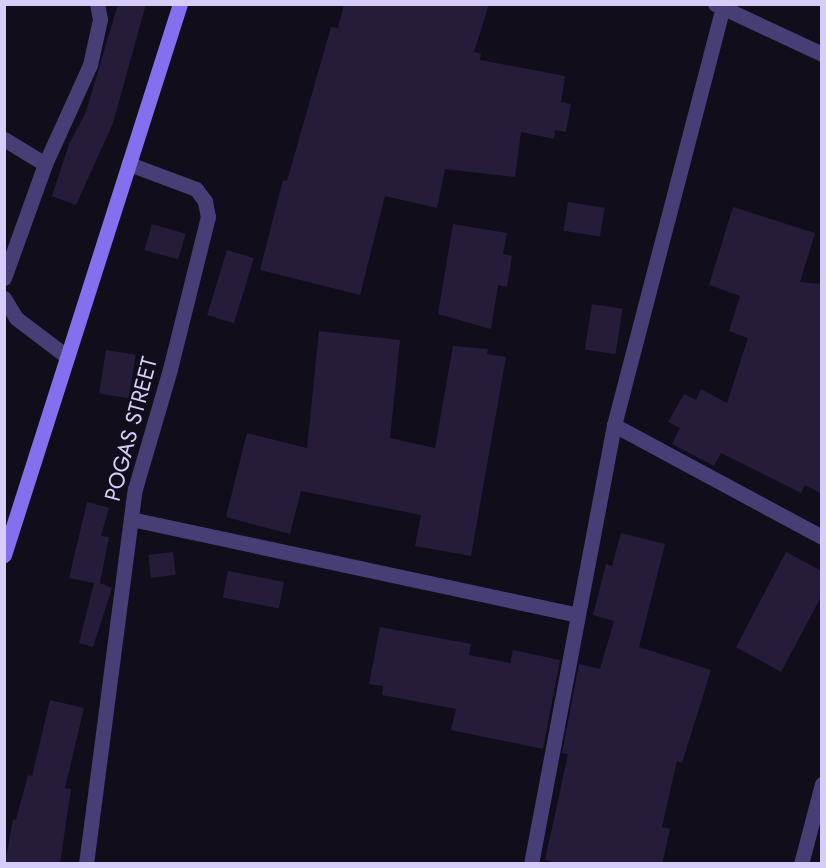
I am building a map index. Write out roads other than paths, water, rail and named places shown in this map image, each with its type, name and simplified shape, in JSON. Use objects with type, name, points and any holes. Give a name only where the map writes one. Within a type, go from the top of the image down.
[{"type":"street","points":[[4,278],[45,164],[90,65],[100,19],[97,4]]},
{"type":"street","points":[[4,555],[180,4]]},
{"type":"street","points":[[531,864],[614,425],[719,6],[822,54]]},
{"type":"street","points":[[4,139],[45,164]]},
{"type":"street","name":"POGAS STREET","points":[[86,864],[135,489],[170,369],[208,217],[205,201],[196,189],[129,164]]},
{"type":"street","points":[[5,303],[16,318],[66,356]]},
{"type":"street","points":[[614,425],[822,537]]},
{"type":"street","points":[[131,519],[578,615]]},
{"type":"street","points":[[801,864],[822,784]]}]
